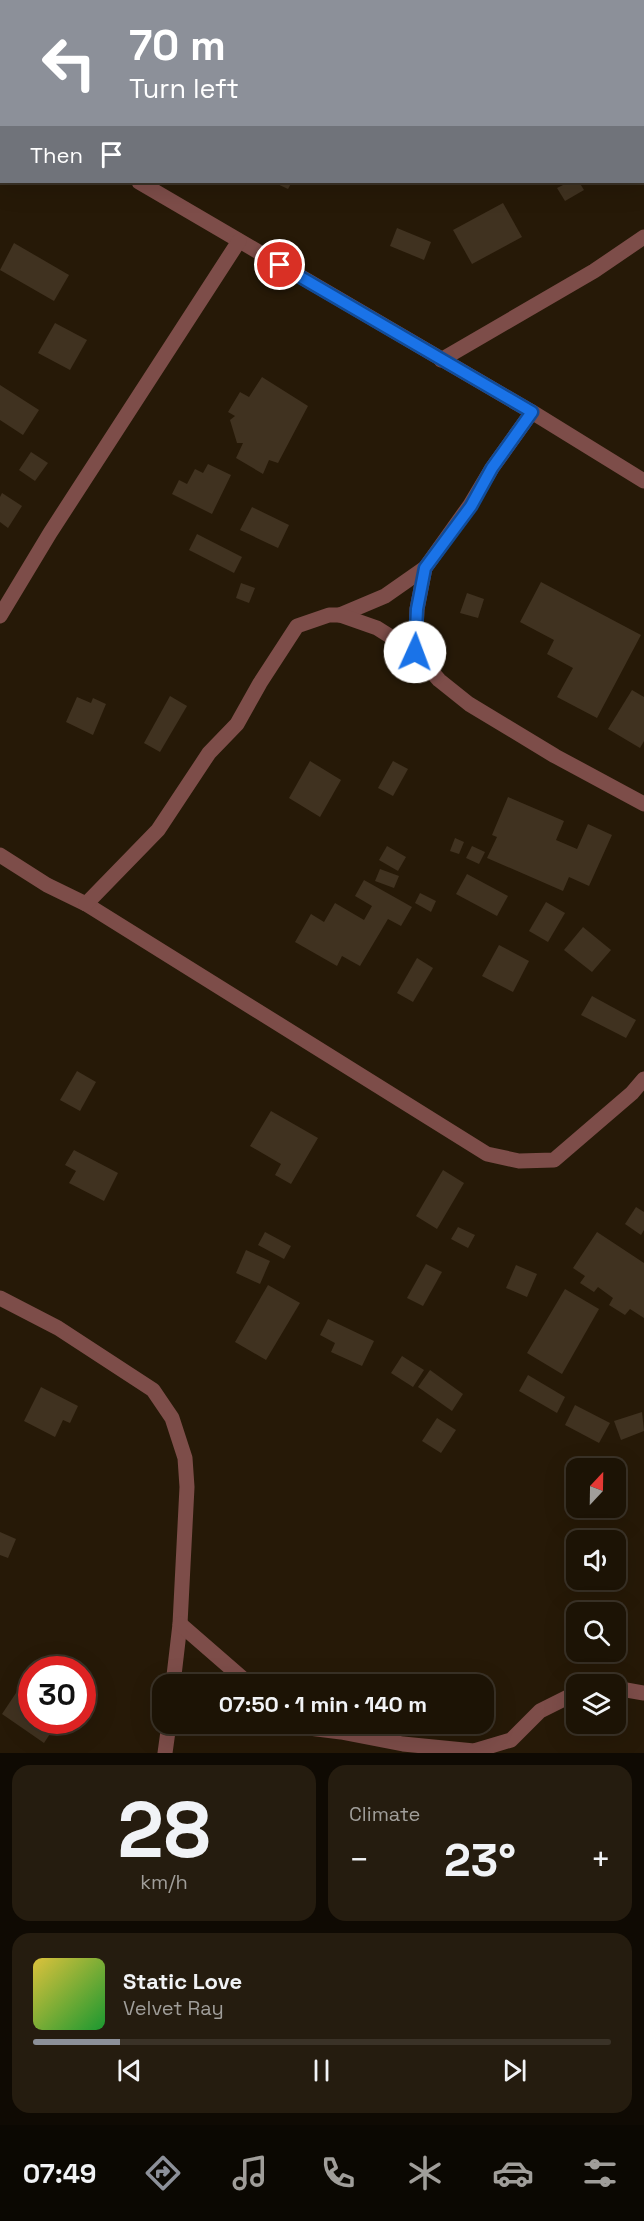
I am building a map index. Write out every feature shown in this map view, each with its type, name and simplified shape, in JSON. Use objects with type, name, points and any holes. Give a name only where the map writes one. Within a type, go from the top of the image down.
[{"type":"street","points":[[141,183],[532,412],[644,482]]},
{"type":"street","points":[[441,360],[594,272],[644,237]]},
{"type":"street","points":[[0,616],[50,533],[239,241]]},
{"type":"street","points":[[340,615],[385,596],[425,568],[471,506],[492,468],[532,412]]},
{"type":"street","points":[[415,652],[417,609],[425,568]]},
{"type":"street","points":[[86,904],[158,830],[210,753],[237,724],[297,626],[329,615],[340,615],[377,628],[415,652],[439,680],[469,704],[555,756],[644,804]]},
{"type":"street","points":[[0,855],[47,885],[86,904],[487,1154],[519,1161],[554,1160],[644,1080]]},
{"type":"street","points":[[0,1298],[58,1328],[153,1390],[172,1418],[185,1458],[187,1487],[180,1624],[174,1674]]},
{"type":"street","points":[[180,1624],[238,1674]]},
{"type":"street","points":[[626,1690],[644,1693]]},
{"type":"street","points":[[348,1734],[404,1749],[474,1750],[511,1740],[540,1711],[566,1698]]},
{"type":"street","points":[[165,1753],[168,1734]]},
{"type":"building","points":[[275,183],[291,183],[288,189]]},
{"type":"building","points":[[567,183],[580,183],[584,190],[565,201],[557,188]]},
{"type":"building","points":[[503,203],[522,237],[472,264],[453,230]]},
{"type":"building","points":[[397,228],[431,242],[424,260],[390,246]]},
{"type":"building","points":[[14,243],[69,275],[54,301],[0,270]]},
{"type":"building","points":[[55,323],[87,340],[70,370],[38,353]]},
{"type":"building","points":[[262,377],[308,406],[278,463],[269,460],[263,474],[236,458],[243,443],[237,443],[230,420],[235,416],[228,412],[240,392],[249,397]]},
{"type":"building","points":[[0,385],[39,410],[23,435],[0,420]]},
{"type":"building","points":[[31,452],[48,463],[35,481],[19,470]]},
{"type":"building","points":[[208,464],[231,475],[212,514],[172,494],[179,480],[187,484],[195,469],[203,473]]},
{"type":"building","points":[[2,493],[22,506],[8,528],[0,522]]},
{"type":"building","points":[[252,507],[289,525],[278,548],[240,530]]},
{"type":"building","points":[[197,534],[242,557],[234,573],[189,550]]},
{"type":"building","points":[[541,582],[641,635],[597,718],[557,697],[573,668],[547,654],[554,640],[520,622]]},
{"type":"building","points":[[241,583],[255,588],[249,603],[236,598]]},
{"type":"building","points":[[467,593],[484,599],[478,618],[460,613]]},
{"type":"building","points":[[632,690],[644,697],[644,741],[640,748],[608,729]]},
{"type":"building","points":[[170,696],[187,706],[160,752],[144,743]]},
{"type":"building","points":[[77,697],[91,703],[93,698],[106,704],[93,735],[66,722]]},
{"type":"building","points":[[310,761],[341,780],[320,817],[289,798]]},
{"type":"building","points":[[393,761],[408,769],[393,796],[378,788]]},
{"type":"building","points":[[508,797],[564,821],[556,840],[577,849],[588,824],[612,835],[589,886],[569,877],[563,891],[487,858],[497,837],[492,835]]},
{"type":"building","points":[[455,838],[464,842],[459,854],[450,851]]},
{"type":"building","points":[[387,846],[406,857],[398,871],[379,860]]},
{"type":"building","points":[[472,846],[485,852],[479,864],[466,858]]},
{"type":"building","points":[[380,869],[399,876],[394,888],[375,881]]},
{"type":"building","points":[[467,874],[508,896],[497,916],[456,894]]},
{"type":"building","points":[[364,880],[412,907],[401,926],[388,919],[360,966],[342,956],[337,966],[295,942],[311,914],[324,922],[335,903],[364,920],[372,906],[355,896]]},
{"type":"building","points":[[420,893],[436,901],[431,912],[415,903]]},
{"type":"building","points":[[546,902],[565,913],[548,942],[529,931]]},
{"type":"building","points":[[583,927],[611,950],[592,972],[564,950]]},
{"type":"building","points":[[499,945],[529,961],[513,992],[482,976]]},
{"type":"building","points":[[417,958],[433,968],[413,1002],[397,993]]},
{"type":"building","points":[[592,996],[636,1020],[626,1038],[581,1015]]},
{"type":"building","points":[[77,1071],[96,1082],[80,1111],[60,1100]]},
{"type":"building","points":[[271,1111],[318,1138],[291,1184],[275,1175],[281,1164],[250,1146]]},
{"type":"building","points":[[74,1150],[118,1173],[104,1201],[69,1183],[76,1171],[65,1165]]},
{"type":"building","points":[[443,1170],[464,1183],[437,1229],[416,1216]]},
{"type":"building","points":[[636,1207],[644,1212],[644,1230],[641,1235],[625,1224]]},
{"type":"building","points":[[458,1227],[475,1235],[468,1248],[451,1239]]},
{"type":"building","points":[[265,1232],[291,1246],[284,1259],[258,1245]]},
{"type":"building","points":[[597,1232],[644,1263],[644,1318],[630,1309],[625,1315],[609,1305],[613,1298],[598,1287],[594,1292],[580,1283],[585,1276],[573,1268]]},
{"type":"building","points":[[246,1250],[270,1261],[260,1284],[236,1273]]},
{"type":"building","points":[[426,1264],[442,1272],[423,1306],[407,1298]]},
{"type":"building","points":[[516,1265],[537,1274],[527,1297],[506,1288]]},
{"type":"building","points":[[268,1285],[300,1303],[266,1360],[235,1342]]},
{"type":"building","points":[[565,1289],[599,1309],[562,1374],[527,1353]]},
{"type":"building","points":[[328,1319],[374,1341],[362,1366],[331,1352],[335,1343],[320,1335]]},
{"type":"building","points":[[402,1356],[424,1370],[413,1387],[391,1373]]},
{"type":"building","points":[[430,1370],[463,1394],[452,1411],[418,1387]]},
{"type":"building","points":[[528,1375],[565,1397],[557,1413],[519,1391]]},
{"type":"building","points":[[41,1387],[78,1406],[70,1423],[63,1420],[55,1437],[24,1421]]},
{"type":"building","points":[[575,1405],[610,1423],[599,1443],[565,1425]]},
{"type":"building","points":[[642,1412],[644,1431],[621,1440],[614,1421]]},
{"type":"building","points":[[437,1418],[456,1430],[441,1453],[422,1441]]},
{"type":"building","points":[[0,1532],[16,1539],[8,1558],[0,1555]]},
{"type":"building","points":[[18,1690],[18,1725],[2,1714]]},
{"type":"building","points":[[31,1734],[50,1734],[44,1743]]},
{"type":"route","points":[[280,265],[532,412],[492,468],[471,506],[425,568],[417,609],[415,652]]}]
